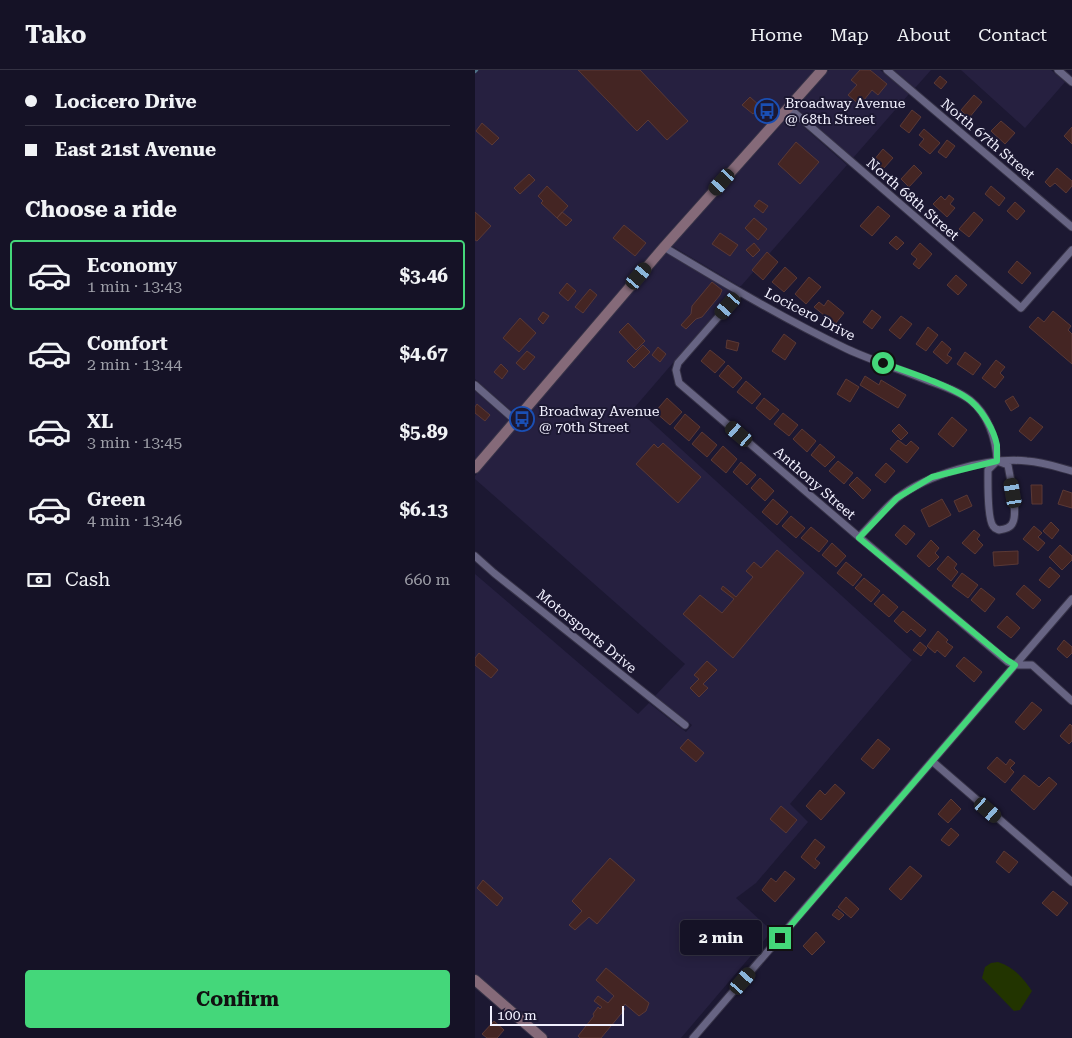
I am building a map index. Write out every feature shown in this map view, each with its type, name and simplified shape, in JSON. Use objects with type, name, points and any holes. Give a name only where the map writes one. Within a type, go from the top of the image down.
[{"type":"main road","points":[[475,468],[664,247],[822,70]]},
{"type":"main road","points":[[475,980],[542,1038]]},
{"type":"street","name":"North 67th Street","points":[[887,70],[1072,227]]},
{"type":"street","points":[[1058,70],[1072,82]]},
{"type":"street","name":"North 68th Street","points":[[789,108],[1021,308],[1072,250]]},
{"type":"street","name":"Locicero Drive","points":[[664,247],[740,292],[848,349],[953,390],[971,401],[982,414],[997,445],[997,461],[988,470],[991,521],[993,527],[999,530],[1010,527],[1013,523],[1013,493],[1008,465],[997,461]]},
{"type":"street","name":"Anthony Street","points":[[740,292],[678,364],[676,370],[679,382],[859,538],[1015,665]]},
{"type":"street","points":[[475,385],[516,421]]},
{"type":"street","points":[[859,538],[897,498],[932,477],[997,461],[1026,460],[1047,463],[1072,472]]},
{"type":"street","name":"Motorsports Drive","points":[[475,556],[685,725]]},
{"type":"street","points":[[693,1038],[1072,599]]},
{"type":"street","points":[[1015,665],[1032,665],[1072,701]]},
{"type":"street","points":[[932,761],[1072,882]]},
{"type":"shaded area","points":[[475,70],[815,70],[662,240],[515,414],[475,379]]},
{"type":"shaded area","points":[[829,70],[880,70],[909,94],[853,158],[796,108]]},
{"type":"shaded area","points":[[894,70],[931,70],[915,88]]},
{"type":"shaded area","points":[[961,70],[1051,70],[1065,82],[1025,128]]},
{"type":"shaded area","points":[[790,115],[847,165],[739,286],[672,246]]},
{"type":"shaded area","points":[[666,253],[733,293],[635,407],[912,660],[790,804],[808,822],[756,883],[736,898],[772,931],[681,1038],[549,1038],[475,974],[475,574],[638,714],[649,703],[686,732],[692,725],[655,696],[685,664],[475,479],[475,476]]},
{"type":"shaded area","points":[[475,391],[509,421],[475,460]]},
{"type":"green space","points":[[998,962],[1018,974],[1032,991],[1020,1010],[1014,1011],[982,978],[985,967],[991,963]]},
{"type":"building","points":[[578,70],[640,70],[688,121],[667,140],[648,120],[637,131]]},
{"type":"building","points":[[860,70],[870,70],[887,84],[878,95],[872,90],[860,105],[848,95],[857,85],[851,80]]},
{"type":"building","points":[[940,76],[947,82],[941,89],[934,83]]},
{"type":"building","points":[[974,95],[982,102],[969,118],[961,110]]},
{"type":"building","points":[[750,97],[760,106],[753,114],[742,105]]},
{"type":"building","points":[[912,110],[921,117],[909,133],[900,126]]},
{"type":"building","points":[[1001,121],[1015,133],[1005,144],[991,131]]},
{"type":"building","points":[[482,123],[499,138],[492,145],[476,131]]},
{"type":"building","points":[[1072,127],[1072,144],[1064,136]]},
{"type":"building","points":[[924,129],[940,143],[930,154],[919,145],[924,139],[919,135]]},
{"type":"building","points":[[947,140],[955,146],[946,158],[938,152]]},
{"type":"building","points":[[796,142],[819,162],[800,184],[778,164]]},
{"type":"building","points":[[883,149],[893,158],[883,169],[874,160]]},
{"type":"building","points":[[914,165],[922,173],[909,187],[901,179]]},
{"type":"building","points":[[1057,168],[1072,181],[1072,186],[1066,193],[1055,183],[1050,187],[1045,182]]},
{"type":"building","points":[[529,174],[535,180],[520,194],[514,188]]},
{"type":"building","points":[[547,186],[568,206],[557,218],[541,203],[543,201],[538,196]]},
{"type":"building","points":[[991,186],[1005,198],[999,206],[985,194]]},
{"type":"building","points":[[949,195],[954,199],[950,204],[955,208],[947,217],[933,204],[941,196],[945,200]]},
{"type":"building","points":[[759,200],[768,206],[763,213],[754,206]]},
{"type":"building","points":[[1015,202],[1025,211],[1017,220],[1007,211]]},
{"type":"building","points":[[878,206],[890,216],[872,236],[860,226]]},
{"type":"building","points":[[475,212],[491,226],[477,241],[475,240]]},
{"type":"building","points":[[562,212],[572,220],[566,226],[557,218]]},
{"type":"building","points":[[974,212],[983,220],[969,237],[959,229]]},
{"type":"building","points":[[754,218],[767,229],[758,240],[745,228]]},
{"type":"building","points":[[624,225],[646,243],[635,256],[613,238]]},
{"type":"building","points":[[720,233],[738,245],[730,256],[712,244]]},
{"type":"building","points":[[896,236],[904,243],[897,250],[889,243]]},
{"type":"building","points":[[754,243],[760,250],[753,257],[746,250]]},
{"type":"building","points":[[920,243],[932,254],[919,269],[913,264],[917,259],[911,254]]},
{"type":"building","points":[[767,252],[778,262],[763,280],[752,270]]},
{"type":"building","points":[[1017,261],[1031,273],[1022,284],[1008,272]]},
{"type":"building","points":[[785,267],[797,278],[784,292],[772,282]]},
{"type":"building","points":[[956,275],[967,285],[958,295],[947,285]]},
{"type":"building","points":[[809,277],[821,287],[806,304],[795,294]]},
{"type":"building","points":[[712,282],[722,290],[720,295],[702,317],[696,319],[686,329],[681,325],[691,314],[692,306]]},
{"type":"building","points":[[567,283],[576,291],[568,301],[559,293]]},
{"type":"building","points":[[590,289],[597,295],[583,313],[575,307]]},
{"type":"building","points":[[828,300],[844,313],[835,324],[814,307],[819,302],[824,306]]},
{"type":"building","points":[[872,310],[881,317],[872,329],[863,322]]},
{"type":"building","points":[[1053,311],[1071,326],[1068,330],[1072,334],[1072,364],[1029,327],[1038,317],[1044,322]]},
{"type":"building","points":[[543,312],[549,316],[543,324],[538,319]]},
{"type":"building","points":[[901,316],[912,324],[900,339],[889,330]]},
{"type":"building","points":[[520,318],[536,333],[519,352],[503,338]]},
{"type":"building","points":[[628,323],[645,341],[636,350],[619,332]]},
{"type":"building","points":[[928,327],[938,335],[926,351],[916,344]]},
{"type":"building","points":[[784,334],[796,343],[785,360],[772,351]]},
{"type":"building","points":[[727,340],[739,343],[737,351],[726,348]]},
{"type":"building","points":[[942,341],[951,349],[947,355],[952,358],[947,364],[933,352]]},
{"type":"building","points":[[643,345],[650,352],[634,368],[627,361]]},
{"type":"building","points":[[658,347],[666,354],[660,362],[652,355]]},
{"type":"building","points":[[710,350],[725,362],[715,373],[701,361]]},
{"type":"building","points":[[527,351],[535,357],[524,370],[516,363]]},
{"type":"building","points":[[965,352],[981,364],[973,375],[957,364]]},
{"type":"building","points":[[996,360],[1005,367],[1000,373],[1004,377],[995,388],[982,378]]},
{"type":"building","points":[[501,364],[508,371],[502,379],[494,372]]},
{"type":"building","points":[[728,365],[742,378],[733,388],[719,376]]},
{"type":"building","points":[[865,376],[879,385],[881,380],[906,395],[898,408],[860,385]]},
{"type":"building","points":[[846,379],[859,387],[850,402],[837,394]]},
{"type":"building","points":[[746,381],[761,394],[752,404],[737,392]]},
{"type":"building","points":[[1013,396],[1019,406],[1011,411],[1005,401]]},
{"type":"building","points":[[667,398],[682,412],[670,425],[655,412]]},
{"type":"building","points":[[764,398],[779,410],[770,420],[756,408]]},
{"type":"building","points":[[477,404],[490,415],[485,421],[475,413]]},
{"type":"building","points":[[783,413],[798,425],[789,436],[774,424]]},
{"type":"building","points":[[685,414],[700,427],[689,441],[674,428]]},
{"type":"building","points":[[952,417],[967,430],[953,447],[938,434]]},
{"type":"building","points":[[1030,417],[1043,427],[1031,441],[1019,431]]},
{"type":"building","points":[[899,424],[908,433],[901,440],[892,431]]},
{"type":"building","points":[[802,429],[816,441],[807,452],[793,439]]},
{"type":"building","points":[[702,432],[717,445],[707,457],[692,444]]},
{"type":"building","points":[[898,440],[906,446],[911,441],[919,448],[907,463],[890,449]]},
{"type":"building","points":[[663,443],[701,477],[678,503],[636,464],[654,444],[658,448]]},
{"type":"building","points":[[820,444],[835,457],[825,467],[811,455]]},
{"type":"building","points":[[723,446],[737,459],[726,473],[711,460]]},
{"type":"building","points":[[838,461],[853,473],[844,484],[829,471]]},
{"type":"building","points":[[741,462],[756,475],[747,485],[733,472]]},
{"type":"building","points":[[886,463],[895,471],[885,483],[875,475]]},
{"type":"building","points":[[857,477],[871,490],[863,499],[849,485]]},
{"type":"building","points":[[760,478],[774,491],[765,501],[751,488]]},
{"type":"building","points":[[1031,485],[1042,485],[1042,504],[1032,504]]},
{"type":"building","points":[[1063,490],[1072,493],[1072,508],[1058,504]]},
{"type":"building","points":[[967,495],[972,506],[959,512],[954,501]]},
{"type":"building","points":[[773,499],[788,512],[777,525],[762,512]]},
{"type":"building","points":[[942,499],[951,515],[929,527],[921,510]]},
{"type":"building","points":[[791,516],[805,528],[796,538],[782,526]]},
{"type":"building","points":[[1051,522],[1059,530],[1052,539],[1043,531]]},
{"type":"building","points":[[904,525],[915,534],[906,545],[895,535]]},
{"type":"building","points":[[1034,526],[1042,533],[1038,537],[1045,543],[1038,551],[1023,539]]},
{"type":"building","points":[[811,527],[828,541],[819,552],[801,538]]},
{"type":"building","points":[[974,530],[980,535],[977,539],[983,545],[975,554],[962,543]]},
{"type":"building","points":[[931,540],[939,548],[935,553],[939,557],[929,567],[917,556]]},
{"type":"building","points":[[832,543],[846,556],[836,567],[822,555]]},
{"type":"building","points":[[1060,545],[1072,556],[1072,560],[1062,570],[1049,557]]},
{"type":"building","points":[[777,550],[804,573],[733,658],[683,614],[700,595],[722,613],[734,599],[721,589],[723,586],[736,597],[753,577],[746,571],[754,562],[761,568]]},
{"type":"building","points":[[1018,551],[1018,564],[994,566],[993,552]]},
{"type":"building","points":[[948,556],[957,564],[954,568],[958,572],[951,581],[937,569]]},
{"type":"building","points":[[846,562],[862,575],[853,586],[837,573]]},
{"type":"building","points":[[1050,567],[1060,576],[1049,588],[1039,580]]},
{"type":"building","points":[[962,573],[978,585],[968,598],[952,586]]},
{"type":"building","points":[[864,578],[880,591],[871,602],[855,588]]},
{"type":"building","points":[[1024,585],[1041,600],[1033,609],[1016,594]]},
{"type":"building","points":[[981,588],[995,599],[985,612],[971,600]]},
{"type":"building","points":[[883,594],[898,607],[889,617],[874,604]]},
{"type":"building","points":[[903,611],[926,630],[920,637],[911,629],[907,633],[894,621]]},
{"type":"building","points":[[1007,616],[1020,628],[1011,638],[997,627]]},
{"type":"building","points":[[938,631],[948,640],[946,642],[953,647],[945,657],[937,650],[935,653],[927,646]]},
{"type":"building","points":[[1064,640],[1072,647],[1072,653],[1067,658],[1057,649]]},
{"type":"building","points":[[920,642],[927,648],[921,656],[913,650]]},
{"type":"building","points":[[479,653],[498,670],[491,678],[475,665],[475,658]]},
{"type":"building","points":[[964,657],[982,672],[974,682],[956,666]]},
{"type":"building","points":[[707,661],[717,670],[703,684],[708,688],[699,697],[690,688],[699,679],[694,675]]},
{"type":"building","points":[[1032,702],[1042,710],[1024,730],[1015,722]]},
{"type":"building","points":[[1070,724],[1072,726],[1072,741],[1069,744],[1060,736]]},
{"type":"building","points":[[688,739],[704,753],[696,762],[680,748]]},
{"type":"building","points":[[878,739],[890,749],[873,769],[861,759]]},
{"type":"building","points":[[997,757],[1006,765],[1010,759],[1015,763],[1010,768],[1014,772],[1005,783],[987,768]]},
{"type":"building","points":[[1024,775],[1039,787],[1049,777],[1057,784],[1034,810],[1011,790]]},
{"type":"building","points":[[835,784],[845,793],[821,820],[806,806],[820,790],[825,795]]},
{"type":"building","points":[[951,799],[961,809],[948,823],[938,814]]},
{"type":"building","points":[[781,806],[797,820],[786,833],[770,819]]},
{"type":"building","points":[[951,828],[959,835],[949,846],[941,840]]},
{"type":"building","points":[[815,839],[825,847],[815,859],[820,863],[815,869],[801,857]]},
{"type":"building","points":[[1004,851],[1018,862],[1009,873],[996,862]]},
{"type":"building","points":[[610,858],[635,880],[597,924],[589,917],[575,930],[569,925],[582,911],[572,901]]},
{"type":"building","points":[[910,866],[922,876],[901,900],[889,889]]},
{"type":"building","points":[[785,871],[795,879],[775,902],[762,890],[771,878],[776,882]]},
{"type":"building","points":[[483,880],[503,898],[497,906],[477,888]]},
{"type":"building","points":[[1053,891],[1068,903],[1057,916],[1042,903]]},
{"type":"building","points":[[846,897],[859,909],[851,918],[838,907]]},
{"type":"building","points":[[837,909],[844,915],[839,920],[832,915]]},
{"type":"building","points":[[816,932],[825,942],[812,955],[803,946]]},
{"type":"building","points":[[606,968],[649,1003],[646,1011],[639,1016],[625,1004],[623,1007],[625,1009],[601,1038],[580,1038],[578,1036],[594,1016],[593,1014],[598,1007],[600,1009],[602,1007],[594,1001],[598,996],[608,1003],[614,996],[596,980]]},
{"type":"building","points":[[494,1021],[504,1030],[497,1038],[487,1038],[482,1034]]},
{"type":"place","name":"Broadway Avenue @ 68th Street","points":[[767,111]]},
{"type":"place","name":"Broadway Avenue @ 70th Street","points":[[522,419]]},
{"type":"route","points":[[780,938],[1015,665],[859,538],[897,498],[932,477],[997,461],[997,445],[982,414],[971,401],[953,390],[883,363]]}]
